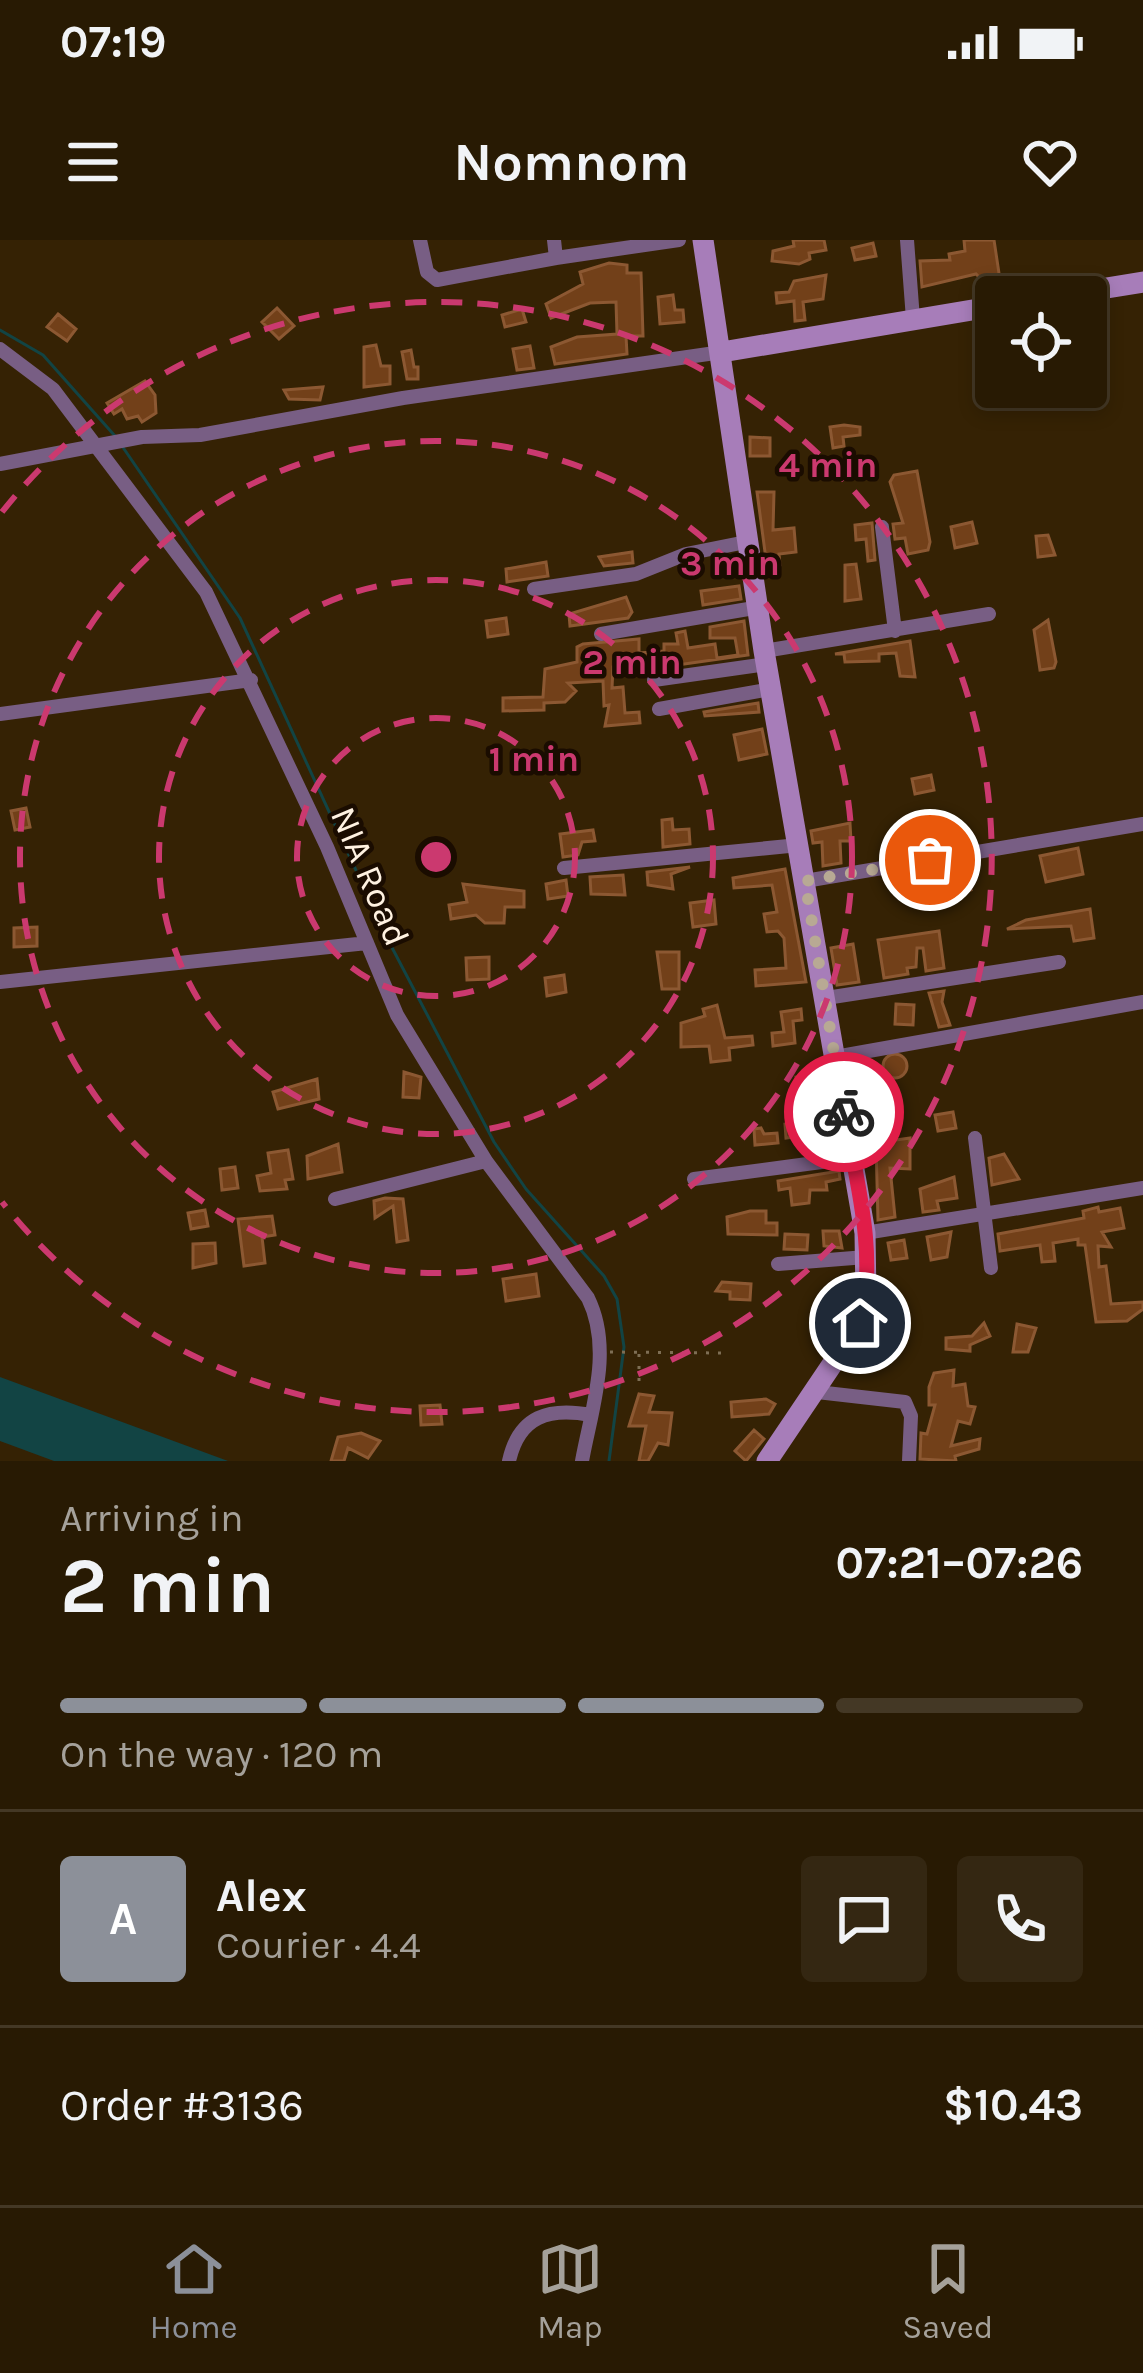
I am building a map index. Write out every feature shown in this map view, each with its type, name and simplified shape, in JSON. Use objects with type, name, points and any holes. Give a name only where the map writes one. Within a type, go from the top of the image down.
[{"type":"main road","points":[[703,240],[752,542],[765,657],[865,1233],[860,1323],[767,1461]]},
{"type":"main road","points":[[1107,288],[1143,282]]},
{"type":"main road","points":[[722,352],[975,309]]},
{"type":"street","points":[[420,240],[427,272],[436,280],[679,240]]},
{"type":"street","points":[[554,240],[556,258]]},
{"type":"street","points":[[907,240],[913,319]]},
{"type":"street","name":"NIA Road","points":[[0,349],[38,373],[101,446],[206,592],[251,680],[397,1015],[486,1161],[566,1263],[597,1316],[602,1352],[582,1461]]},
{"type":"street","points":[[0,464],[722,352]]},
{"type":"street","points":[[882,527],[895,631]]},
{"type":"street","points":[[534,590],[636,574],[686,554],[752,542]]},
{"type":"street","points":[[601,634],[760,607]]},
{"type":"street","points":[[654,680],[988,614]]},
{"type":"street","points":[[0,714],[251,680]]},
{"type":"street","points":[[659,709],[771,689]]},
{"type":"street","points":[[805,881],[1143,824]]},
{"type":"street","points":[[564,868],[799,845]]},
{"type":"street","points":[[0,982],[367,943]]},
{"type":"street","points":[[826,998],[1059,962]]},
{"type":"street","points":[[835,1057],[1143,1002]]},
{"type":"street","points":[[975,1138],[991,1268]]},
{"type":"street","points":[[694,1179],[852,1157]]},
{"type":"street","points":[[335,1199],[486,1161]]},
{"type":"street","points":[[865,1233],[1143,1188]]},
{"type":"street","points":[[778,1264],[866,1257]]},
{"type":"street","points":[[817,1392],[905,1402],[911,1416],[909,1461]]},
{"type":"street","points":[[509,1461],[523,1427],[537,1416],[555,1411],[591,1415]]},
{"type":"path","points":[[620,1352],[721,1353]]},
{"type":"path","points":[[639,1352],[640,1381]]},
{"type":"water","points":[[0,1377],[228,1461],[54,1461],[0,1441]]},
{"type":"building","points":[[793,240],[824,240],[826,250],[809,253],[810,259],[799,264],[772,261],[773,251],[794,246]]},
{"type":"building","points":[[964,240],[994,240],[999,276],[976,274],[922,287],[920,261],[950,260],[949,254],[965,251]]},
{"type":"building","points":[[873,243],[876,256],[855,260],[852,248]]},
{"type":"building","points":[[609,263],[627,265],[627,273],[641,273],[643,336],[626,336],[627,354],[555,364],[551,347],[577,337],[617,334],[616,302],[590,303],[551,318],[546,304],[583,284],[580,272]]},
{"type":"building","points":[[826,275],[823,299],[803,302],[805,320],[795,321],[794,301],[777,303],[776,293],[789,292],[794,281]]},
{"type":"building","points":[[673,295],[675,310],[683,310],[684,322],[660,324],[658,297]]},
{"type":"building","points":[[277,308],[294,326],[279,339],[262,322]]},
{"type":"building","points":[[522,309],[526,322],[505,327],[502,315]]},
{"type":"building","points":[[58,314],[76,329],[67,341],[47,327]]},
{"type":"building","points":[[376,345],[381,366],[390,366],[390,384],[364,387],[364,347]]},
{"type":"building","points":[[530,346],[534,368],[517,370],[513,349]]},
{"type":"building","points":[[411,350],[418,379],[407,379],[402,352]]},
{"type":"building","points":[[145,381],[155,395],[156,413],[142,422],[138,416],[127,419],[122,409],[114,414],[107,403]]},
{"type":"building","points":[[323,387],[320,400],[289,399],[284,390]]},
{"type":"building","points":[[830,427],[860,427],[860,435],[843,437],[844,446],[833,448]]},
{"type":"building","points":[[750,437],[770,438],[770,456],[750,456]]},
{"type":"building","points":[[917,471],[930,542],[928,550],[908,554],[905,538],[895,539],[893,524],[903,523],[890,482],[894,475]]},
{"type":"building","points":[[757,492],[774,492],[773,530],[794,528],[796,552],[779,554],[780,565],[767,567]]},
{"type":"building","points":[[972,522],[977,543],[955,548],[951,527]]},
{"type":"building","points":[[872,523],[875,560],[868,561],[866,539],[856,540],[855,525]]},
{"type":"building","points":[[1048,535],[1055,555],[1038,557],[1036,536]]},
{"type":"building","points":[[632,552],[633,563],[604,566],[599,557]]},
{"type":"building","points":[[546,562],[548,576],[507,582],[506,569]]},
{"type":"building","points":[[856,564],[861,599],[845,601],[845,565]]},
{"type":"building","points":[[739,586],[741,599],[703,605],[701,591]]},
{"type":"building","points":[[626,597],[632,612],[628,618],[570,626],[569,614]]},
{"type":"building","points":[[506,618],[508,634],[488,637],[486,621]]},
{"type":"building","points":[[1048,620],[1056,662],[1054,668],[1040,670],[1034,630]]},
{"type":"building","points":[[744,621],[748,655],[663,667],[613,667],[612,688],[623,687],[625,713],[639,712],[640,723],[605,726],[609,705],[604,706],[603,681],[568,683],[576,691],[565,702],[544,703],[544,710],[503,711],[503,698],[543,697],[545,669],[577,662],[577,647],[583,644],[639,639],[639,653],[664,651],[664,644],[678,644],[676,633],[685,631],[688,648],[715,644],[717,658],[738,655],[735,638],[710,638],[710,627]]},
{"type":"building","points":[[910,641],[915,677],[900,676],[896,653],[879,654],[879,661],[845,662],[844,654],[835,654]]},
{"type":"building","points":[[758,703],[759,712],[705,716],[704,712]]},
{"type":"building","points":[[762,729],[767,754],[739,760],[734,735]]},
{"type":"building","points":[[931,775],[934,790],[915,794],[912,779]]},
{"type":"building","points":[[26,808],[30,827],[15,830],[11,811]]},
{"type":"building","points":[[672,819],[673,830],[689,829],[690,844],[663,847],[662,820]]},
{"type":"building","points":[[850,823],[851,841],[840,841],[841,863],[823,866],[822,842],[813,843],[811,831]]},
{"type":"building","points":[[593,830],[595,841],[582,842],[578,855],[563,857],[560,834]]},
{"type":"building","points":[[1078,848],[1083,874],[1046,882],[1040,856]]},
{"type":"building","points":[[690,867],[671,874],[673,889],[648,885],[647,872]]},
{"type":"building","points":[[960,868],[971,890],[948,898],[932,882]]},
{"type":"building","points":[[785,869],[806,982],[756,986],[755,970],[786,968],[784,938],[778,931],[767,932],[764,914],[777,912],[772,885],[734,888],[733,878]]},
{"type":"building","points":[[623,875],[625,895],[591,894],[590,877]]},
{"type":"building","points":[[566,880],[568,896],[548,899],[546,884]]},
{"type":"building","points":[[463,884],[524,891],[524,907],[505,907],[504,923],[485,923],[476,915],[451,919],[449,905],[467,902]]},
{"type":"building","points":[[714,900],[716,924],[693,927],[690,903]]},
{"type":"building","points":[[1090,909],[1094,938],[1074,941],[1071,926],[1007,929],[1026,920]]},
{"type":"building","points":[[37,927],[37,946],[14,947],[14,928]]},
{"type":"building","points":[[939,931],[944,968],[926,971],[923,948],[917,948],[916,967],[907,968],[908,974],[884,978],[878,940]]},
{"type":"building","points":[[853,944],[859,982],[837,985],[831,948]]},
{"type":"building","points":[[657,952],[679,952],[679,989],[662,989]]},
{"type":"building","points":[[489,957],[489,979],[467,980],[466,958]]},
{"type":"building","points":[[564,975],[566,992],[547,996],[545,978]]},
{"type":"building","points":[[944,991],[942,1002],[950,1025],[939,1027],[929,993]]},
{"type":"building","points":[[896,1004],[914,1005],[913,1025],[895,1024]]},
{"type":"building","points":[[717,1005],[725,1038],[752,1036],[753,1045],[729,1048],[730,1060],[711,1062],[709,1046],[681,1047],[681,1023],[705,1016],[703,1009]]},
{"type":"building","points":[[801,1009],[802,1020],[793,1021],[795,1043],[773,1046],[772,1033],[784,1032],[781,1012]]},
{"type":"building","points":[[895,1054],[907,1066],[895,1078],[883,1066]]},
{"type":"building","points":[[404,1072],[421,1077],[419,1098],[403,1097]]},
{"type":"building","points":[[820,1075],[821,1096],[798,1098],[796,1077]]},
{"type":"building","points":[[317,1079],[319,1099],[278,1109],[273,1092]]},
{"type":"building","points":[[895,1095],[898,1111],[889,1113],[889,1141],[910,1138],[910,1169],[890,1168],[895,1217],[878,1220],[876,1144],[865,1142],[862,1114],[879,1115],[876,1098]]},
{"type":"building","points":[[953,1112],[956,1128],[938,1131],[935,1115]]},
{"type":"building","points":[[830,1120],[832,1132],[786,1138],[785,1124]]},
{"type":"building","points":[[761,1128],[764,1134],[777,1133],[778,1143],[755,1145],[754,1129]]},
{"type":"building","points":[[338,1144],[342,1172],[308,1179],[307,1156]]},
{"type":"building","points":[[288,1150],[293,1179],[285,1180],[287,1189],[260,1191],[257,1176],[271,1173],[268,1153]]},
{"type":"building","points":[[1004,1154],[1019,1179],[992,1185],[989,1158]]},
{"type":"building","points":[[235,1167],[238,1188],[222,1190],[220,1169]]},
{"type":"building","points":[[839,1171],[840,1179],[826,1182],[827,1190],[810,1190],[809,1203],[792,1205],[790,1188],[779,1190],[778,1181]]},
{"type":"building","points":[[954,1177],[957,1198],[937,1201],[939,1210],[923,1212],[920,1189]]},
{"type":"building","points":[[403,1199],[408,1240],[397,1242],[393,1206],[375,1218],[374,1201]]},
{"type":"building","points":[[1098,1207],[1099,1212],[1120,1208],[1124,1228],[1102,1232],[1111,1247],[1098,1246],[1099,1267],[1106,1266],[1111,1304],[1143,1302],[1143,1309],[1127,1321],[1096,1322],[1085,1245],[1078,1245],[1078,1239],[1053,1243],[1055,1261],[1042,1262],[1040,1245],[1000,1251],[998,1234],[1084,1218],[1083,1211]]},
{"type":"building","points":[[205,1210],[208,1226],[191,1229],[188,1213]]},
{"type":"building","points":[[766,1211],[766,1223],[777,1223],[777,1235],[728,1234],[727,1217]]},
{"type":"building","points":[[272,1216],[275,1235],[262,1237],[265,1263],[244,1266],[238,1219]]},
{"type":"building","points":[[823,1231],[839,1231],[842,1248],[824,1246]]},
{"type":"building","points":[[951,1232],[947,1257],[931,1260],[927,1237]]},
{"type":"building","points":[[785,1234],[808,1235],[807,1250],[784,1249]]},
{"type":"building","points":[[904,1240],[907,1258],[891,1260],[888,1243]]},
{"type":"building","points":[[215,1243],[216,1263],[193,1268],[193,1244]]},
{"type":"building","points":[[536,1274],[539,1296],[506,1301],[503,1279]]},
{"type":"building","points":[[722,1282],[751,1284],[750,1300],[730,1299],[730,1292],[716,1291]]},
{"type":"building","points":[[984,1323],[990,1336],[970,1345],[970,1351],[946,1349],[946,1338],[972,1336]]},
{"type":"building","points":[[1017,1324],[1036,1328],[1028,1352],[1013,1352]]},
{"type":"building","points":[[874,1332],[884,1332],[884,1343],[892,1347],[888,1357],[868,1348]]},
{"type":"building","points":[[954,1370],[953,1386],[965,1384],[968,1406],[975,1407],[970,1424],[958,1421],[951,1446],[980,1439],[979,1449],[955,1456],[956,1461],[920,1459],[921,1433],[927,1434],[935,1405],[929,1405],[934,1373]]},
{"type":"building","points":[[639,1394],[654,1396],[649,1412],[672,1413],[668,1445],[658,1443],[648,1461],[639,1461],[646,1426],[629,1426]]},
{"type":"building","points":[[766,1399],[775,1404],[769,1414],[732,1417],[731,1402]]},
{"type":"building","points":[[440,1405],[442,1424],[421,1425],[420,1406]]},
{"type":"building","points":[[754,1430],[764,1439],[746,1461],[735,1451]]},
{"type":"building","points":[[361,1433],[380,1441],[368,1458],[348,1448],[344,1461],[331,1461],[338,1437]]},
{"type":"waterway","points":[[0,330],[43,355],[115,436]]},
{"type":"waterway","points":[[122,446],[240,618],[388,940],[494,1142],[526,1189],[604,1276],[617,1299],[624,1347],[609,1461]]},
{"type":"way so far","points":[[844,1112],[805,881],[930,860]]},
{"type":"route","points":[[844,1112],[865,1233],[866,1298],[860,1323]]}]
